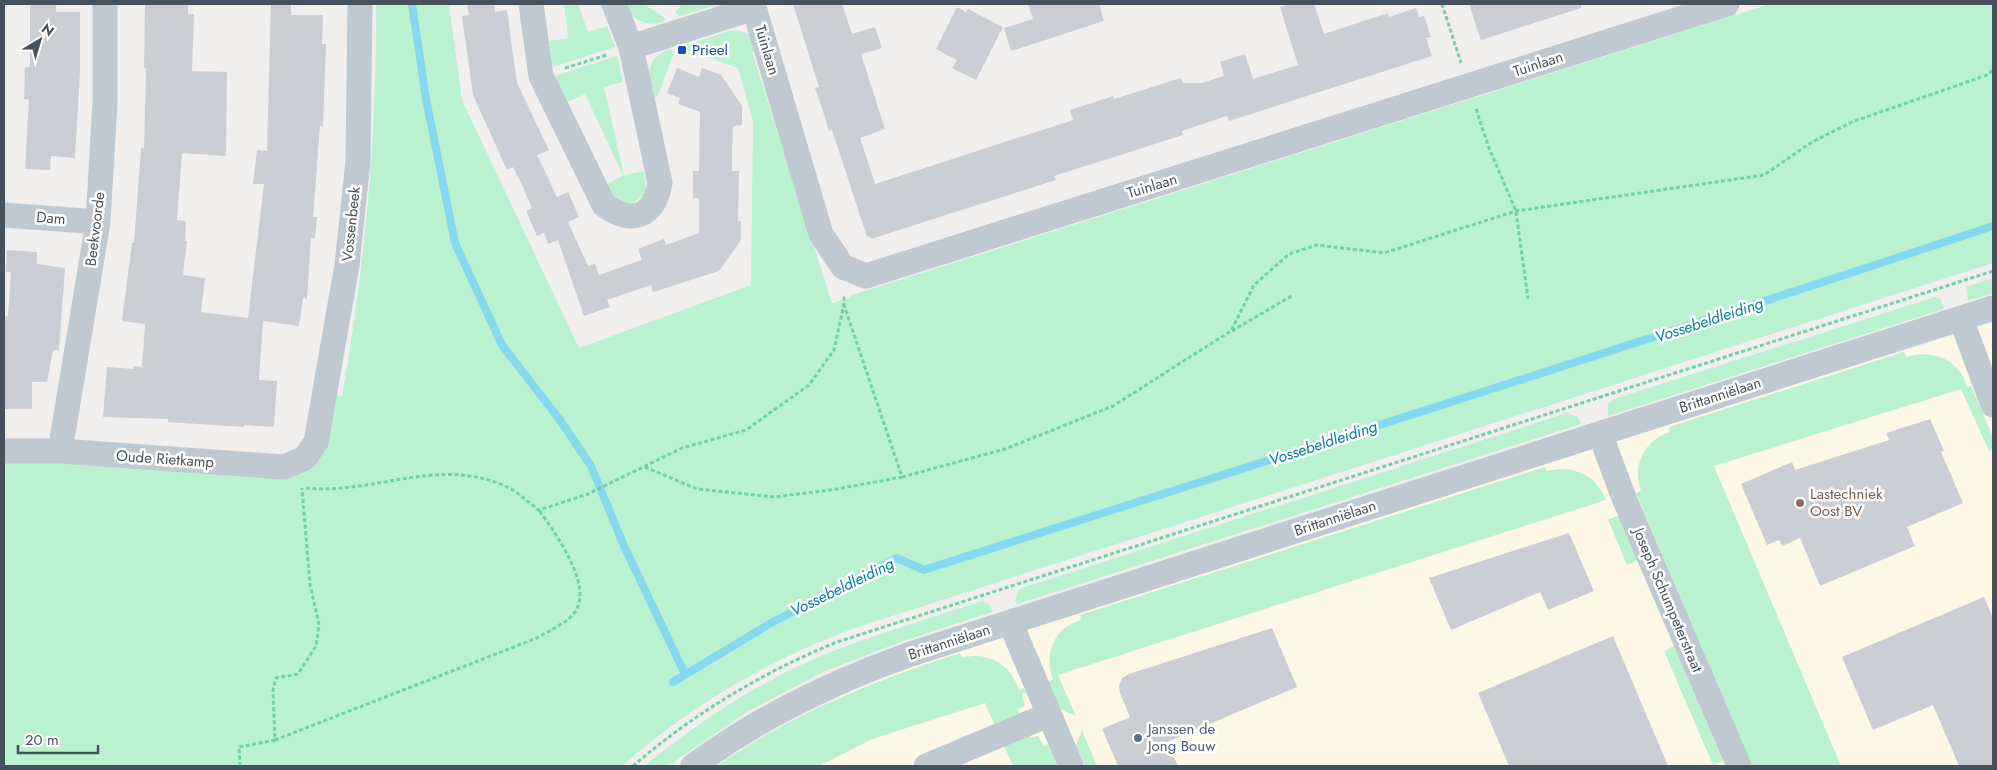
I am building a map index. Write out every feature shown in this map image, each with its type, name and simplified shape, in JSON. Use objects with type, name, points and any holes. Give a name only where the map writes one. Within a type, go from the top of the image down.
[{"type":"street","name":"Beekvoorde","points":[[60,451],[98,222],[105,102],[105,4]]},
{"type":"street","name":"Vossenbeek","points":[[316,442],[347,265],[358,161],[360,4]]},
{"type":"street","points":[[531,4],[541,76],[604,204],[617,214],[632,216],[647,210],[657,198],[660,183],[631,47],[614,4]]},
{"type":"street","name":"Tuinlaan","points":[[753,6],[821,234],[843,267],[866,276],[1727,4]]},
{"type":"street","points":[[631,47],[753,6]]},
{"type":"street","name":"Dam","points":[[4,215],[98,222]]},
{"type":"street","name":"Brittanniëlaan","points":[[693,766],[752,726],[834,683],[914,652],[1993,308]]},
{"type":"street","points":[[1960,318],[1993,405]]},
{"type":"street","name":"Joseph Schumpeterstraat","points":[[1600,434],[1624,498],[1738,766]]},
{"type":"street","name":"Oude Rietkamp","points":[[4,451],[60,451],[284,467],[305,458],[316,442]]},
{"type":"street","points":[[1010,622],[1070,766]]},
{"type":"street","points":[[926,766],[1048,715]]},
{"type":"path","points":[[1442,4],[1489,148],[1516,210],[1528,298]]},
{"type":"path","points":[[541,76],[631,47]]},
{"type":"path","points":[[1231,331],[1254,285],[1289,254],[1317,245],[1384,253],[1516,210],[1764,175],[1812,142],[1852,122],[1987,75],[1993,70]]},
{"type":"path","points":[[540,510],[609,485],[682,448],[746,430],[809,385],[834,350],[844,304],[843,267]]},
{"type":"path","points":[[633,766],[682,728],[752,683],[808,653],[852,636],[1993,271]]},
{"type":"path","points":[[645,467],[697,489],[775,497],[902,477],[1005,449],[1113,406],[1231,331],[1293,295]]},
{"type":"path","points":[[844,304],[902,477]]},
{"type":"path","points":[[275,740],[273,690],[276,678],[298,674],[316,646],[319,624],[310,584],[302,487],[284,467]]},
{"type":"path","points":[[240,766],[239,747],[275,740],[537,638],[558,626],[576,611],[579,595],[578,576],[540,510],[508,486],[478,476],[445,473],[345,487],[302,487]]},
{"type":"shaded area","points":[[1993,323],[1993,766],[723,766],[885,669]]},
{"type":"green space","points":[[376,4],[449,4],[462,100],[579,348],[751,285],[753,121],[738,68],[684,49],[686,45],[737,30],[750,34],[759,50],[752,52],[832,303],[847,299],[852,295],[1770,4],[1993,4],[1993,263],[855,628],[792,654],[732,686],[675,723],[622,766],[4,766],[4,460],[288,475],[333,396],[342,396],[357,298],[368,201],[376,53]],"holes":[[[1930,246],[1930,247],[1705,322],[1549,369]]]},
{"type":"green space","points":[[564,4],[578,4],[588,32],[607,26],[615,47],[553,67],[549,41],[568,38]]},
{"type":"green space","points":[[623,4],[644,4],[665,18],[664,21],[652,24],[640,21],[630,14]]},
{"type":"green space","points":[[682,4],[721,4],[679,16],[675,13]]},
{"type":"green space","points":[[670,48],[674,53],[658,95],[654,98],[650,82],[650,68],[656,58]]},
{"type":"green space","points":[[617,56],[623,82],[604,87],[624,175],[644,171],[646,188],[643,196],[630,205],[616,203],[605,185],[623,176],[585,94],[567,102],[555,76]]},
{"type":"green space","points":[[1993,278],[1993,293],[1968,301],[1966,287]]},
{"type":"green space","points":[[1935,297],[1941,299],[1944,309],[1608,416],[1608,404],[1614,399]]},
{"type":"green space","points":[[1904,352],[1906,357],[1925,354],[1943,358],[1958,369],[1967,387],[1971,386],[1993,437],[1992,450],[1989,451],[1961,389],[1714,466],[1841,766],[1752,766],[1636,493],[1641,491],[1638,472],[1639,463],[1642,455],[1653,441],[1670,432],[1669,427]]},
{"type":"green space","points":[[1567,413],[1578,417],[1581,424],[1017,604],[1015,600],[1019,589]]},
{"type":"green space","points":[[1545,467],[1547,471],[1566,469],[1582,473],[1596,484],[1606,500],[1058,675],[1076,716],[1060,709],[1048,682],[1053,679],[1050,670],[1051,651],[1058,635],[1064,629],[1081,620],[1080,615]]},
{"type":"green space","points":[[1619,515],[1638,560],[1627,565],[1608,520]]},
{"type":"green space","points":[[982,601],[990,605],[992,612],[906,640],[825,671],[745,713],[668,766],[644,766],[684,735],[725,707],[791,670],[855,643]]},
{"type":"green space","points":[[1674,646],[1723,761],[1713,765],[1664,651]]},
{"type":"green space","points":[[960,653],[962,658],[981,656],[989,658],[1010,673],[1019,690],[1024,688],[1026,692],[1022,694],[1025,706],[1018,709],[1019,713],[994,724],[985,703],[872,739],[819,766],[717,766],[774,730],[834,700],[896,675]]},
{"type":"green space","points":[[1082,730],[1097,766],[1085,766],[1076,746]]},
{"type":"green space","points":[[1029,735],[1031,738],[1038,736],[1044,746],[1048,744],[1057,766],[1013,766],[1004,746]]},
{"type":"building","points":[[30,4],[56,4],[56,12],[80,12],[80,72],[75,158],[51,156],[50,170],[25,169],[29,100],[24,99],[25,67],[30,67]]},
{"type":"building","points":[[145,4],[188,4],[188,14],[194,14],[192,71],[227,72],[226,156],[182,153],[177,220],[186,221],[185,241],[187,241],[183,275],[205,278],[201,312],[248,318],[264,184],[253,184],[257,150],[267,151],[271,4],[291,4],[291,15],[323,15],[322,44],[326,44],[323,126],[320,126],[313,217],[317,217],[315,238],[311,238],[307,299],[303,298],[299,326],[263,321],[259,380],[277,381],[274,427],[168,422],[168,419],[103,417],[107,367],[134,369],[134,366],[142,367],[145,324],[122,321],[132,243],[134,243],[141,148],[144,148]]},
{"type":"building","points":[[467,4],[494,4],[495,12],[507,10],[517,83],[549,150],[537,155],[557,197],[568,192],[579,217],[568,222],[588,266],[595,264],[599,275],[642,260],[638,249],[664,239],[666,245],[699,233],[699,198],[693,198],[693,171],[699,171],[700,112],[678,104],[680,98],[667,93],[677,68],[699,77],[702,68],[721,75],[742,106],[742,125],[733,126],[732,148],[732,171],[739,171],[738,221],[741,221],[741,240],[719,271],[653,292],[651,285],[607,300],[610,307],[584,316],[558,240],[548,244],[544,233],[537,236],[526,211],[532,208],[523,187],[513,167],[507,170],[473,95],[462,16],[469,15]]},
{"type":"building","points":[[793,4],[842,4],[852,34],[875,27],[882,48],[861,54],[885,129],[860,138],[875,184],[1073,120],[1070,110],[1113,96],[1114,99],[1181,78],[1183,83],[1202,83],[1224,76],[1220,62],[1245,54],[1253,79],[1298,65],[1280,7],[1291,4],[1314,4],[1324,34],[1388,13],[1389,17],[1416,8],[1419,17],[1424,16],[1431,37],[1426,38],[1432,56],[1229,121],[1227,116],[1182,131],[1183,135],[1054,176],[1056,180],[871,239],[870,236],[867,237],[832,130],[829,131],[815,88],[819,87]]},
{"type":"building","points":[[1028,4],[1099,4],[1104,21],[1011,51],[1004,28],[1033,19]]},
{"type":"building","points":[[1469,4],[1581,4],[1581,8],[1481,40]]},
{"type":"building","points":[[957,7],[966,12],[968,9],[1003,27],[976,80],[952,68],[957,60],[936,49]]},
{"type":"building","points":[[7,250],[37,252],[37,264],[65,268],[59,350],[53,350],[47,382],[32,382],[32,409],[4,409],[4,316],[8,316],[11,272],[6,272]]},
{"type":"building","points":[[1930,419],[1944,451],[1941,452],[1963,503],[1907,527],[1915,546],[1820,586],[1800,538],[1782,546],[1779,540],[1767,545],[1741,484],[1792,462],[1795,470],[1889,440],[1886,433]]},
{"type":"building","points":[[1569,533],[1594,591],[1548,610],[1540,592],[1451,630],[1429,578]]},
{"type":"building","points":[[1984,597],[1993,618],[1993,766],[1959,766],[1933,705],[1873,730],[1842,657]]},
{"type":"building","points":[[1272,628],[1297,687],[1167,742],[1178,766],[1118,766],[1102,729],[1130,717],[1120,693],[1119,686],[1122,678],[1129,674]]},
{"type":"building","points":[[1613,636],[1668,766],[1509,766],[1478,693]]},
{"type":"waterway","points":[[412,4],[426,99],[455,243],[502,345],[560,420],[591,466],[624,546],[685,674]]},
{"type":"waterway","name":"Vossebeldleiding","points":[[673,682],[771,623],[897,558],[924,570],[1593,357],[1993,226]]},
{"type":"place","name":"Prieel","points":[[682,50]]},
{"type":"place","name":"Lastechniek Oost BV","points":[[1800,503]]},
{"type":"place","name":"Janssen de Jong Bouw","points":[[1138,738]]}]
